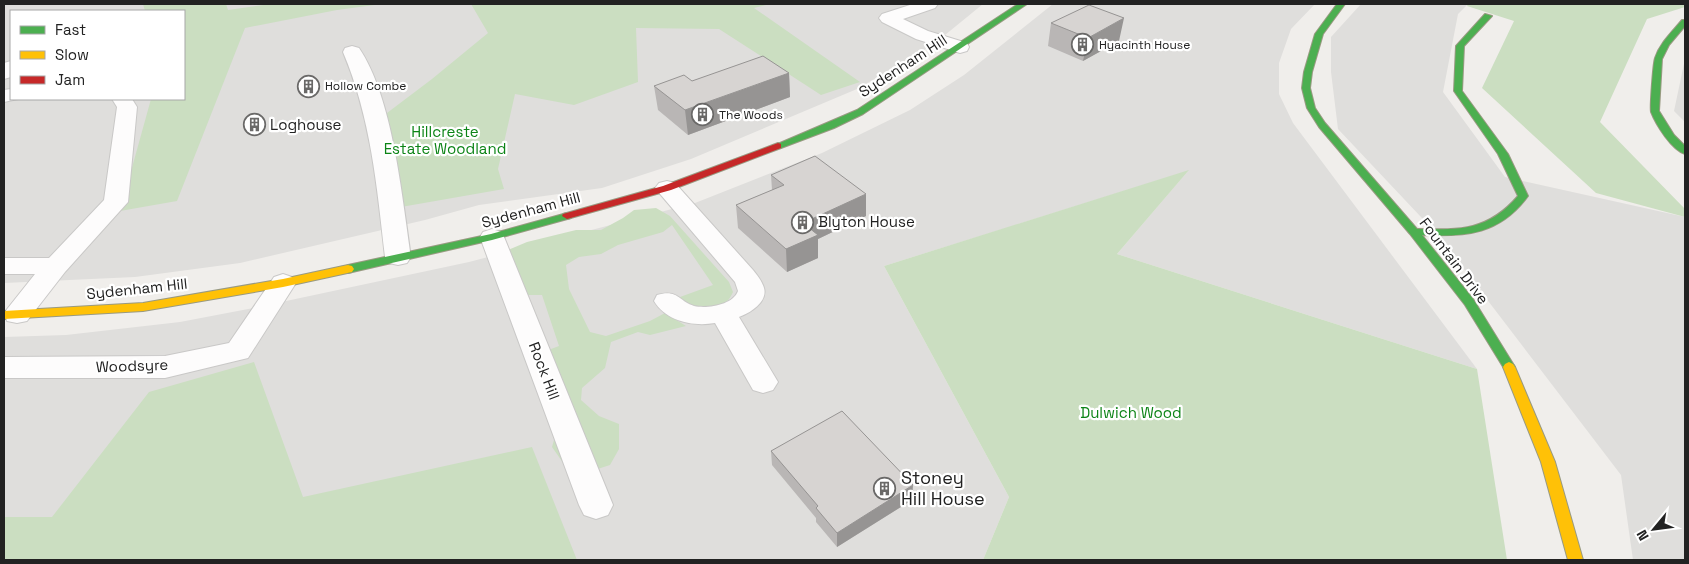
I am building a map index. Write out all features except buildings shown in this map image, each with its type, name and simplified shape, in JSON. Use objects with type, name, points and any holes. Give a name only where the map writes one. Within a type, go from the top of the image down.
[{"type":"street","points":[[928,4],[888,18],[922,35],[960,47]]},
{"type":"street","name":"Sydenham Hill","points":[[10,314],[143,307],[283,283],[492,237],[667,188],[831,126],[860,112],[1023,4]]},
{"type":"street","name":"Fountain Drive","points":[[1341,4],[1319,34],[1310,64],[1306,88],[1311,108],[1322,125],[1414,232],[1469,302],[1512,372],[1548,462],[1576,560]]},
{"type":"street","points":[[1414,232],[1469,232],[1496,224],[1520,202],[1523,196],[1516,174],[1490,133],[1458,91],[1460,46],[1488,16]]},
{"type":"street","points":[[1685,22],[1666,44],[1658,59],[1655,112],[1670,136],[1685,151]]},
{"type":"street","points":[[352,52],[363,73],[378,122],[398,257]]},
{"type":"street","points":[[10,314],[116,202],[127,107],[123,100]]},
{"type":"street","points":[[667,188],[751,286],[752,294],[747,301],[723,313],[709,316],[694,315],[678,309],[667,301]]},
{"type":"street","name":"Rock Hill","points":[[492,237],[596,505]]},
{"type":"street","points":[[4,266],[56,266]]},
{"type":"street","name":"Woodsyre","points":[[4,368],[165,367],[238,351],[283,283]]},
{"type":"street","points":[[723,313],[763,382]]},
{"type":"shaded area","points":[[4,4],[983,4],[923,51],[857,89],[691,159],[602,188],[479,205],[425,220],[240,263],[135,277],[4,283]]},
{"type":"shaded area","points":[[1053,4],[1315,4],[1291,29],[1279,63],[1279,94],[1293,123],[1477,369],[1117,254],[1188,171],[884,266],[1009,497],[983,560],[4,560],[4,337],[66,335],[180,322],[258,307],[469,262],[695,203],[822,153],[910,110],[964,75]]},
{"type":"shaded area","points":[[1361,4],[1468,4],[1458,14],[1443,92],[1505,177],[1685,217],[1685,560],[1633,560],[1621,475],[1437,234],[1338,129],[1331,72],[1331,37]]},
{"type":"shaded area","points":[[1685,59],[1685,122],[1674,111]]},
{"type":"green space","points":[[143,4],[226,4],[228,10],[271,4],[382,4],[337,10],[245,28],[177,201],[120,211],[151,100],[185,100],[185,10],[145,10]]},
{"type":"green space","name":"Hillcreste Estate Woodland","points":[[471,4],[770,4],[754,8],[860,82],[821,95],[719,29],[636,28],[638,82],[574,105],[515,94],[498,169],[504,189],[401,207],[387,170],[387,113],[488,33]]},
{"type":"green space","points":[[1468,4],[1685,4],[1685,7],[1647,19],[1600,122],[1685,209],[1685,217],[1596,193],[1482,88],[1514,21],[1467,6]]},
{"type":"green space","name":"Dulwich Wood","points":[[1189,170],[1117,254],[1477,369],[1507,560],[983,560],[1009,497],[884,266]]},
{"type":"green space","points":[[656,208],[670,216],[729,282],[733,292],[729,299],[721,305],[708,307],[689,304],[680,297],[713,285],[672,225],[663,232],[618,245],[601,254],[579,257],[566,265],[569,289],[590,332],[606,336],[650,321],[665,313],[686,326],[650,335],[638,332],[611,342],[605,368],[582,388],[581,400],[599,416],[619,424],[619,449],[610,465],[573,477],[552,447],[559,422],[543,352],[559,346],[542,295],[527,295],[508,250],[527,242],[576,230],[601,230],[634,210]]},
{"type":"green space","points":[[254,362],[303,497],[532,447],[577,560],[4,560],[4,517],[52,517],[149,392]]},
{"type":"traffic: fast","points":[[778,146],[831,126],[860,112],[1023,4]]},
{"type":"traffic: fast","points":[[1341,4],[1319,34],[1308,72],[1306,88],[1311,108],[1322,125],[1414,232],[1469,302],[1509,367]]},
{"type":"traffic: fast","points":[[1414,232],[1461,232],[1488,226],[1512,209],[1523,196],[1503,154],[1458,91],[1460,46],[1488,16]]},
{"type":"traffic: fast","points":[[1685,22],[1665,44],[1658,59],[1655,111],[1670,137],[1685,151]]},
{"type":"traffic: fast","points":[[348,269],[492,237],[567,216]]},
{"type":"traffic: slow","points":[[4,315],[143,307],[283,283],[348,269]]},
{"type":"traffic: slow","points":[[1509,367],[1548,462],[1576,560]]},
{"type":"traffic: jam","points":[[567,216],[667,188],[778,146]]},
{"type":"place","name":"Hyacinth House","points":[[1083,45]]},
{"type":"place","name":"Hollow Combe","points":[[309,86]]},
{"type":"place","name":"The Woods","points":[[703,115]]},
{"type":"place","name":"Loghouse","points":[[254,125]]},
{"type":"place","name":"Blyton House","points":[[802,222]]},
{"type":"place","name":"Stoney Hill House","points":[[885,488]]}]
